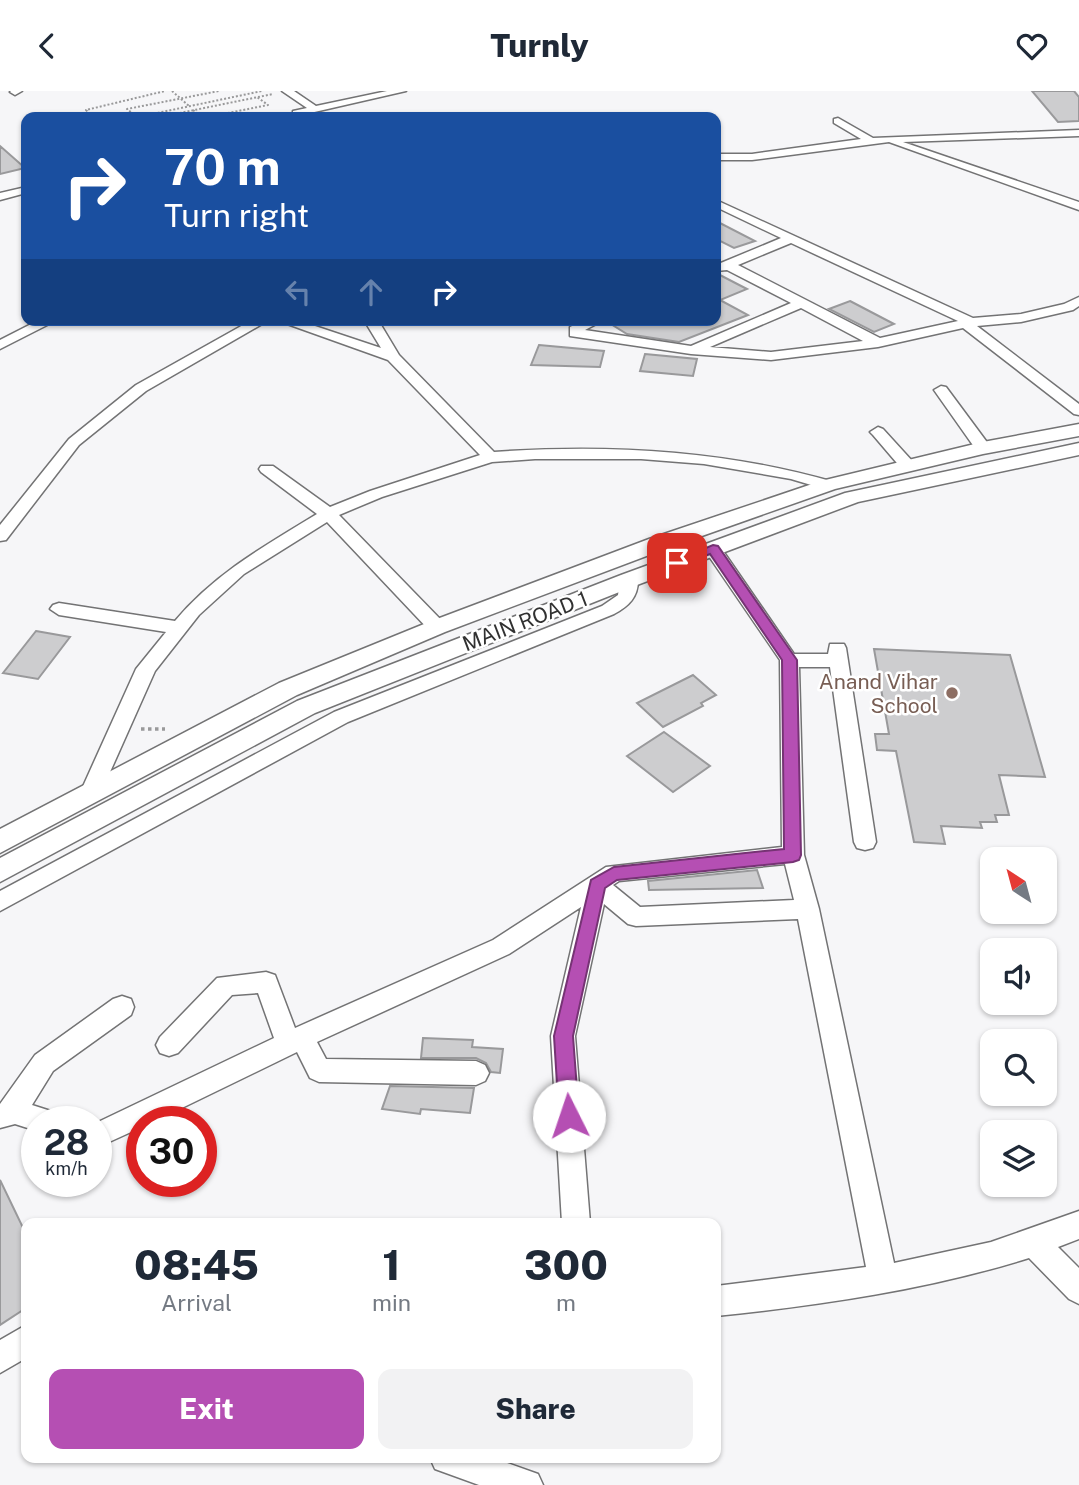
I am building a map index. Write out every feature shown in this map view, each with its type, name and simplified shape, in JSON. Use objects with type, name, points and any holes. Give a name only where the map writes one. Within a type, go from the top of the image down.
[{"type":"main road","name":"MAIN ROAD 1","points":[[0,842],[288,689],[437,627],[657,544],[828,485],[983,447],[1079,430]]},
{"type":"main road","name":"MAIN ROAD 1","points":[[0,871],[306,708],[629,580],[852,497],[1079,449]]},
{"type":"street","points":[[287,91],[313,108],[401,91]]},
{"type":"street","points":[[313,108],[340,91]]},
{"type":"street","points":[[304,112],[352,91]]},
{"type":"street","points":[[838,121],[870,140]]},
{"type":"street","points":[[721,157],[752,157],[870,140],[1079,133]]},
{"type":"street","points":[[886,139],[954,165],[1079,206]]},
{"type":"street","points":[[0,199],[21,192]]},
{"type":"street","points":[[0,199],[21,196]]},
{"type":"street","points":[[721,206],[968,323],[1079,411]]},
{"type":"street","points":[[721,215],[732,211]]},
{"type":"street","points":[[722,267],[790,239]]},
{"type":"street","points":[[722,267],[803,303],[878,343]]},
{"type":"street","points":[[691,350],[803,303]]},
{"type":"street","points":[[584,326],[575,330],[575,333],[691,350],[771,356],[878,343],[968,323],[1021,318],[1075,307]]},
{"type":"street","points":[[0,345],[38,326]]},
{"type":"street","points":[[0,536],[74,442],[141,388],[251,326]]},
{"type":"street","points":[[301,326],[393,357]]},
{"type":"street","points":[[375,326],[393,357],[490,457]]},
{"type":"street","points":[[941,390],[983,447]]},
{"type":"street","points":[[878,432],[908,465]]},
{"type":"street","points":[[91,793],[146,669],[193,611],[237,570],[328,514],[376,494],[490,457],[534,454],[641,454],[704,459],[793,475],[828,485]]},
{"type":"street","points":[[267,469],[328,514],[437,627]]},
{"type":"street","points":[[713,549],[789,660],[793,855],[808,909],[883,1281]]},
{"type":"street","points":[[0,902],[341,717],[608,610],[625,601],[630,590],[629,580]]},
{"type":"street","points":[[59,609],[180,628]]},
{"type":"street","points":[[789,660],[839,655],[864,842]]},
{"type":"street","points":[[112,1128],[501,947],[614,873],[793,855]]},
{"type":"street","points":[[597,885],[636,917],[808,909]]},
{"type":"street","points":[[576,1218],[563,1036],[597,885]]},
{"type":"street","points":[[169,1045],[226,985],[266,982],[295,1041],[319,1070],[476,1073]]},
{"type":"street","points":[[6,1114],[44,1063],[122,1007]]},
{"type":"street","points":[[721,1300],[883,1281],[1035,1244],[1079,1225]]},
{"type":"street","points":[[1035,1244],[1079,1289]]},
{"type":"street","points":[[0,1358],[21,1343]]},
{"type":"street","points":[[461,1463],[527,1485]]},
{"type":"path","points":[[88,112],[86,110],[165,91]]},
{"type":"path","points":[[172,91],[189,106]]},
{"type":"path","points":[[210,91],[221,100]]},
{"type":"path","points":[[131,112],[127,109],[219,91]]},
{"type":"path","points":[[161,112],[262,91]]},
{"type":"path","points":[[184,112],[273,94]]},
{"type":"path","points":[[136,97],[146,106]]},
{"type":"path","points":[[226,104],[236,112],[268,105],[257,97]]},
{"type":"building","points":[[1032,91],[1074,91],[1079,97],[1079,121],[1058,122]]},
{"type":"building","points":[[0,146],[21,164],[21,169],[0,174]]},
{"type":"building","points":[[721,224],[755,241],[734,248],[721,242]]},
{"type":"building","points":[[721,276],[747,289],[721,300]]},
{"type":"building","points":[[721,301],[748,315],[721,326]]},
{"type":"building","points":[[850,301],[894,324],[874,332],[829,309]]},
{"type":"building","points":[[614,326],[720,326],[679,342],[627,334]]},
{"type":"building","points":[[539,345],[604,351],[600,367],[531,365]]},
{"type":"building","points":[[645,354],[697,359],[693,376],[640,371]]},
{"type":"building","points":[[36,631],[70,637],[38,679],[3,673]]},
{"type":"building","points":[[874,649],[1010,655],[1045,777],[999,775],[1009,815],[995,815],[997,822],[980,822],[982,828],[941,826],[945,844],[914,842],[896,751],[877,750],[875,734],[889,734]]},
{"type":"building","points":[[693,675],[716,695],[701,703],[703,706],[663,727],[637,703]]},
{"type":"building","points":[[664,732],[710,766],[673,792],[627,756]]},
{"type":"building","points":[[757,870],[763,888],[649,890],[648,881]]},
{"type":"building","points":[[423,1038],[473,1040],[472,1047],[503,1049],[500,1073],[491,1072],[486,1063],[476,1058],[421,1058]]},
{"type":"building","points":[[390,1086],[474,1088],[470,1113],[421,1109],[420,1114],[382,1109]]},
{"type":"building","points":[[0,1180],[21,1224],[21,1311],[0,1325]]},
{"type":"place","name":"Anand Vihar School","points":[[952,693]]},
{"type":"route","points":[[569,1116],[563,1036],[597,885],[614,873],[793,855],[789,660],[713,549],[677,563]]}]
